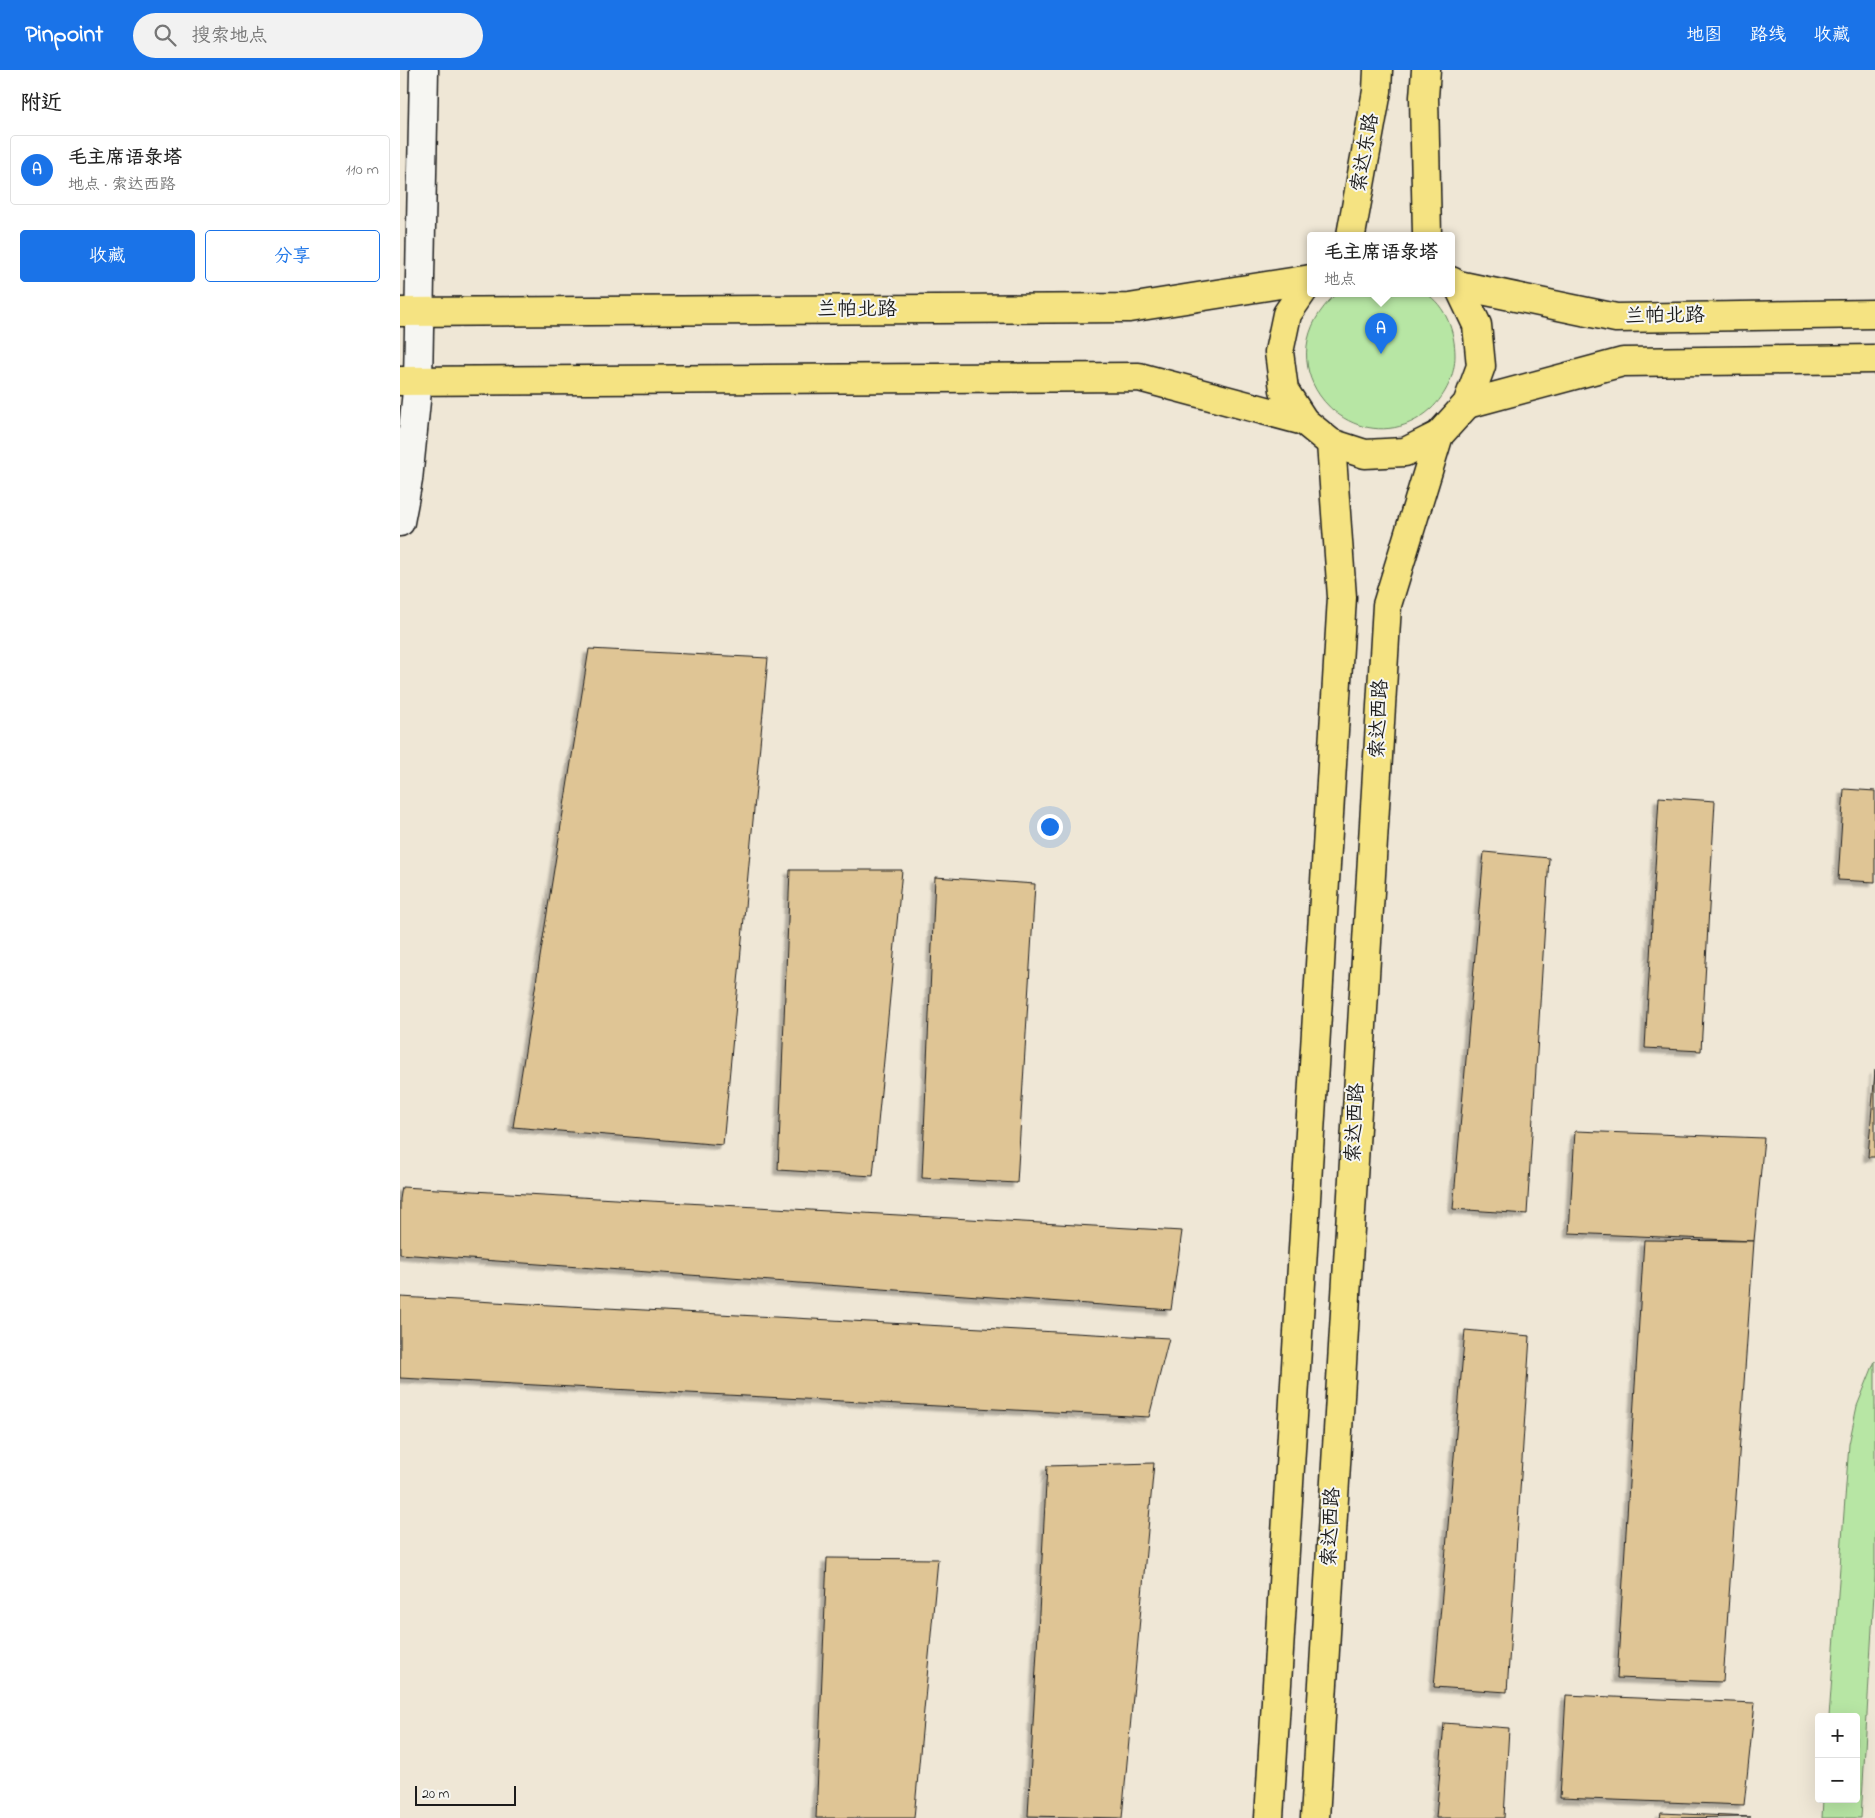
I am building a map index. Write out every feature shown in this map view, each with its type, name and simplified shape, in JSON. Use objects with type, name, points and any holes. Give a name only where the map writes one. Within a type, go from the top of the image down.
[{"type":"main road","name":"索达东路","points":[[1352,232],[1377,91],[1378,70]]},
{"type":"main road","points":[[1426,70],[1424,97],[1427,232]]},
{"type":"main road","name":"兰帕北路","points":[[409,312],[1129,308],[1307,280]]},
{"type":"main road","name":"兰帕北路","points":[[1455,283],[1616,318],[1875,314]]},
{"type":"main road","points":[[1307,285],[1287,314],[1279,352],[1284,390],[1304,420],[1331,443],[1365,454],[1404,452],[1439,435],[1467,404],[1481,366],[1477,325],[1455,285]]},
{"type":"main road","points":[[1467,404],[1623,362],[1875,359]]},
{"type":"main road","points":[[409,381],[1139,377],[1304,420]]},
{"type":"main road","name":"索达西路","points":[[1315,1818],[1387,605],[1439,435]]},
{"type":"main road","points":[[1269,1818],[1342,597],[1331,443]]},
{"type":"street","points":[[400,522],[408,480],[409,312],[424,70]]},
{"type":"green space","points":[[1334,297],[1431,297],[1439,305],[1448,320],[1455,347],[1455,362],[1449,384],[1431,409],[1403,425],[1374,428],[1348,420],[1326,403],[1311,380],[1307,352],[1314,322]]},
{"type":"green space","points":[[1875,1361],[1875,1576],[1861,1818],[1822,1818],[1823,1803],[1860,1803],[1860,1713],[1829,1713],[1849,1444],[1857,1406]]},
{"type":"building","points":[[589,649],[768,658],[723,1145],[513,1127]]},
{"type":"building","points":[[1844,789],[1875,791],[1875,882],[1838,880]]},
{"type":"building","points":[[1659,797],[1715,801],[1701,1051],[1645,1048]]},
{"type":"building","points":[[1484,852],[1549,858],[1527,1214],[1453,1209]]},
{"type":"building","points":[[790,870],[902,870],[873,1176],[778,1170]]},
{"type":"building","points":[[935,877],[1035,884],[1017,1183],[922,1178]]},
{"type":"building","points":[[1875,1070],[1875,1157],[1868,1157]]},
{"type":"building","points":[[1575,1131],[1764,1138],[1754,1241],[1569,1233]]},
{"type":"building","points":[[402,1187],[1182,1231],[1171,1310],[400,1254],[400,1199]]},
{"type":"building","points":[[1644,1240],[1754,1241],[1723,1682],[1617,1678]]},
{"type":"building","points":[[400,1297],[1169,1338],[1149,1417],[400,1378]]},
{"type":"building","points":[[1465,1330],[1530,1336],[1507,1692],[1434,1687]]},
{"type":"building","points":[[1154,1463],[1122,1818],[1028,1816],[1047,1466]]},
{"type":"building","points":[[827,1558],[938,1559],[914,1818],[816,1818]]},
{"type":"building","points":[[1566,1695],[1755,1703],[1744,1805],[1560,1798]]},
{"type":"building","points":[[1444,1723],[1509,1728],[1504,1818],[1436,1818]]},
{"type":"building","points":[[1661,1813],[1751,1817],[1660,1818]]},
{"type":"place","name":"毛主席语录塔","points":[[1381,354]]}]
